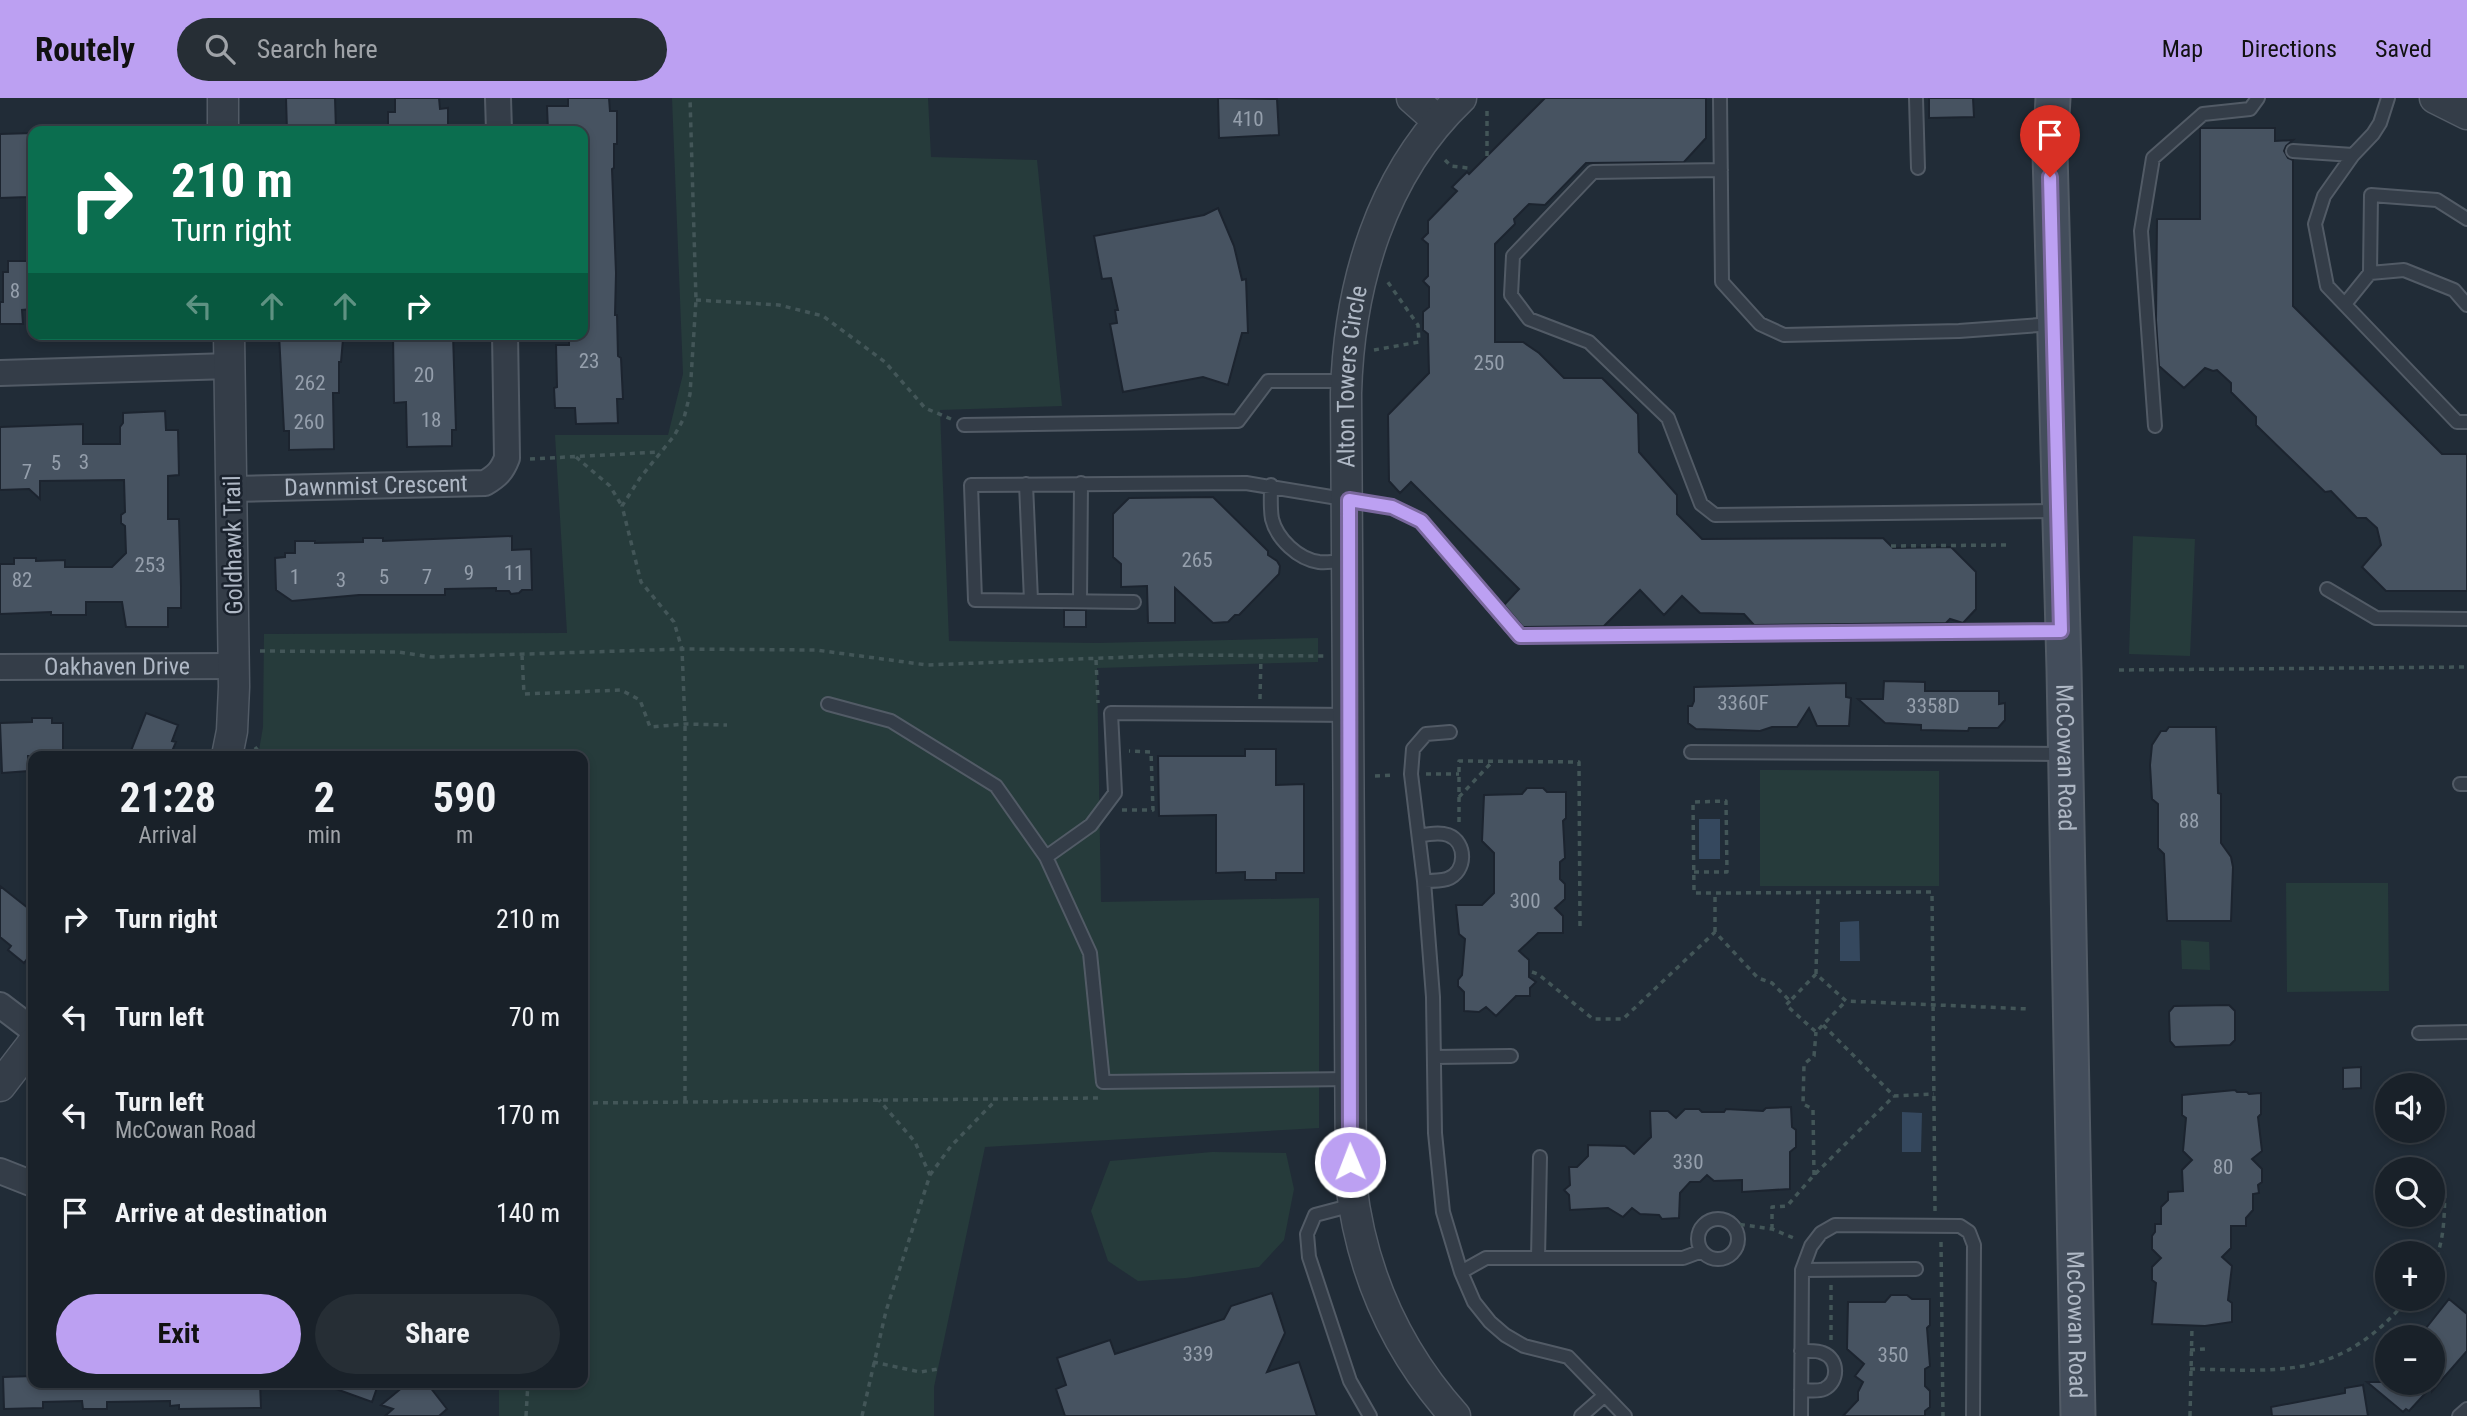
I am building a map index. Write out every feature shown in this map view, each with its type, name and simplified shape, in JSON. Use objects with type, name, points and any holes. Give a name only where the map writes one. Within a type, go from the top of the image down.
[{"type":"main road","name":"McCowan Road","points":[[2053,98],[2050,153],[2078,1416]]},
{"type":"street","points":[[223,98],[223,126]]},
{"type":"street","points":[[498,98],[499,126]]},
{"type":"street","points":[[1412,98],[1438,121]]},
{"type":"street","points":[[2435,98],[2467,114]]},
{"type":"street","name":"Alton Towers Circle","points":[[1455,1416],[1418,1370],[1387,1315],[1366,1261],[1354,1205],[1350,1162],[1349,1079],[1347,381],[1353,309],[1371,242],[1395,187],[1438,121],[1474,105]]},
{"type":"street","name":"Goldhawk Trail","points":[[228,751],[232,731],[234,666],[229,340]]},
{"type":"street","points":[[505,340],[507,458]]},
{"type":"street","points":[[0,373],[230,366]]},
{"type":"street","name":"Dawnmist Crescent","points":[[232,489],[472,485],[497,477],[507,458]]},
{"type":"street","name":"Oakhaven Drive","points":[[0,667],[234,666]]},
{"type":"street","points":[[0,1004],[28,1026]]},
{"type":"street","points":[[0,1086],[28,1050]]},
{"type":"street","points":[[0,1171],[28,1182]]},
{"type":"lane","points":[[1720,98],[1722,282],[1759,324],[1784,335],[1959,331],[2054,324]]},
{"type":"lane","points":[[1916,98],[1918,168]]},
{"type":"lane","points":[[2155,426],[2141,231],[2153,158],[2203,114],[2250,108],[2258,98]]},
{"type":"lane","points":[[2388,98],[2380,123],[2373,134],[2353,155],[2324,196],[2315,224],[2327,286],[2457,422],[2467,422]]},
{"type":"lane","points":[[2293,151],[2353,155]]},
{"type":"lane","points":[[1721,170],[1593,172],[1513,256],[1511,295],[1529,319],[1589,342],[1668,418],[1701,504],[1715,515],[2058,511]]},
{"type":"lane","points":[[2344,304],[2370,273],[2371,195],[2437,200],[2467,219]]},
{"type":"lane","points":[[2370,273],[2404,270],[2455,290],[2467,305]]},
{"type":"lane","points":[[964,425],[1238,421],[1268,381],[1347,381]]},
{"type":"lane","points":[[1134,601],[975,600],[971,485],[1246,482],[1392,507],[1421,521],[1520,636],[2061,631]]},
{"type":"lane","points":[[1080,601],[1081,483]]},
{"type":"lane","points":[[1026,484],[1031,600]]},
{"type":"lane","points":[[1271,485],[1272,516],[1277,533],[1293,549],[1320,562],[1348,560]]},
{"type":"lane","points":[[2327,589],[2376,618],[2467,619]]},
{"type":"lane","points":[[828,704],[891,721],[996,786],[1046,857],[1090,953],[1102,1082],[1349,1079]]},
{"type":"lane","points":[[1046,857],[1091,825],[1115,793],[1111,713],[1348,715]]},
{"type":"lane","points":[[1450,732],[1426,734],[1413,748],[1411,774],[1424,881],[1433,997],[1435,1133],[1443,1212],[1461,1272],[1474,1302],[1490,1322],[1524,1346],[1568,1357],[1621,1415]]},
{"type":"lane","points":[[1691,752],[2064,754]]},
{"type":"lane","points":[[1419,835],[1448,835],[1458,842],[1462,854],[1462,862],[1454,875],[1446,879],[1424,881]]},
{"type":"lane","points":[[2419,1033],[2467,1032]]},
{"type":"lane","points":[[1434,1057],[1511,1056]]},
{"type":"lane","points":[[1538,1258],[1539,1157]]},
{"type":"lane","points":[[1354,1205],[1315,1215],[1307,1234],[1309,1257],[1350,1381],[1370,1416]]},
{"type":"lane","points":[[1718,1219],[1735,1228],[1738,1241],[1732,1253],[1713,1258],[1702,1251],[1698,1233],[1706,1222],[1718,1219]]},
{"type":"lane","points":[[1801,1416],[1802,1270],[1811,1246],[1821,1233],[1835,1225],[1960,1226],[1969,1232],[1973,1245],[1973,1416]]},
{"type":"lane","points":[[1461,1272],[1486,1258],[1683,1258],[1702,1251]]},
{"type":"lane","points":[[1802,1270],[1916,1269]]},
{"type":"lane","points":[[1801,1351],[1824,1353],[1833,1361],[1836,1373],[1831,1384],[1825,1388],[1801,1390]]},
{"type":"lane","points":[[1581,1416],[1605,1395]]},
{"type":"lane","points":[[2459,1416],[2467,1409]]},
{"type":"path","points":[[622,506],[674,436],[684,418],[690,394],[696,300],[690,98]]},
{"type":"path","points":[[1474,105],[1487,156]]},
{"type":"path","points":[[1445,160],[1451,166],[1468,167]]},
{"type":"path","points":[[1376,349],[1419,342],[1418,325],[1387,281]]},
{"type":"path","points":[[696,300],[779,304],[823,316],[885,362],[925,408],[964,425]]},
{"type":"path","points":[[507,458],[660,452]]},
{"type":"path","points":[[576,457],[610,486],[622,506],[641,582],[674,622],[682,649],[685,724],[685,1101]]},
{"type":"path","points":[[1891,545],[2007,545]]},
{"type":"path","points":[[262,652],[398,652],[432,657],[682,649],[816,650],[927,665],[1180,655],[1330,655]]},
{"type":"path","points":[[522,654],[524,694],[621,690],[640,700],[650,727],[727,725]]},
{"type":"path","points":[[1260,715],[1261,656]]},
{"type":"path","points":[[1096,660],[1098,702],[1111,713]]},
{"type":"path","points":[[2119,670],[2467,667]]},
{"type":"path","points":[[1102,810],[1153,810],[1152,752],[1112,750]]},
{"type":"path","points":[[1459,827],[1459,761],[1579,762],[1580,926]]},
{"type":"path","points":[[1459,797],[1493,761]]},
{"type":"path","points":[[1694,873],[1727,872],[1726,802],[1693,802],[1694,893],[1932,892],[1934,1094],[1943,1416]]},
{"type":"path","points":[[1816,1032],[1786,1004],[1816,974],[1818,892]]},
{"type":"path","points":[[1715,893],[1715,932],[1758,978],[1772,983],[1790,1001]]},
{"type":"path","points":[[1532,972],[1538,974],[1593,1020],[1623,1019],[1715,932]]},
{"type":"path","points":[[1816,974],[1846,1001],[2029,1009]]},
{"type":"path","points":[[1814,1175],[1813,1109],[1803,1104],[1804,1064],[1814,1056],[1816,1032],[1846,1001]]},
{"type":"path","points":[[1823,1025],[1894,1096]]},
{"type":"path","points":[[1772,1229],[1772,1207],[1787,1206],[1814,1175],[1894,1096],[1934,1094]]},
{"type":"path","points":[[588,1103],[1109,1098]]},
{"type":"path","points":[[879,1100],[915,1142],[930,1175]]},
{"type":"path","points":[[862,1416],[886,1311],[930,1175],[951,1146],[996,1100]]},
{"type":"path","points":[[1730,1223],[1772,1229],[1811,1246]]},
{"type":"path","points":[[2190,1369],[2283,1371],[2330,1360],[2375,1334],[2397,1311]]},
{"type":"path","points":[[2190,1416],[2192,1327]]},
{"type":"path","points":[[2190,1350],[2205,1349]]},
{"type":"path","points":[[873,1362],[920,1372],[938,1368]]},
{"type":"path","points":[[526,1416],[528,1388]]},
{"type":"green space","points":[[672,98],[928,98],[931,157],[1037,160],[1062,406],[940,410],[949,641],[1097,643],[1318,638],[1318,662],[1097,668],[1101,902],[1319,898],[1319,1128],[985,1147],[934,1387],[934,1416],[499,1416],[499,1388],[588,1388],[588,751],[259,751],[263,727],[264,634],[567,633],[555,435],[668,435],[683,374]]},
{"type":"green space","points":[[2133,536],[2195,539],[2190,656],[2129,654]]},
{"type":"green space","points":[[1760,770],[1939,771],[1939,886],[1760,886]]},
{"type":"green space","points":[[2286,883],[2388,883],[2389,991],[2287,992]]},
{"type":"green space","points":[[2181,940],[2209,942],[2210,970],[2182,969]]},
{"type":"green space","points":[[1212,1152],[1286,1153],[1294,1189],[1284,1240],[1259,1267],[1186,1278],[1138,1281],[1108,1261],[1091,1211],[1110,1161]]},
{"type":"water","points":[[1699,819],[1720,819],[1720,859],[1699,859]]},
{"type":"water","points":[[1859,921],[1860,961],[1840,961],[1840,922]]},
{"type":"water","points":[[1902,1112],[1922,1113],[1921,1152],[1902,1152]]},
{"type":"building","points":[[286,98],[335,98],[336,126],[287,126]]},
{"type":"building","points":[[395,98],[439,98],[440,109],[448,108],[448,126],[388,126],[388,112],[395,112]]},
{"type":"building","points":[[568,98],[609,98],[610,111],[617,111],[617,144],[614,144],[612,169],[615,315],[623,399],[617,399],[618,423],[576,424],[575,408],[555,408],[556,345],[569,345],[569,340],[588,340],[588,126],[548,126],[547,106],[568,106]]},
{"type":"building","points":[[1218,98],[1277,99],[1279,135],[1219,138]]},
{"type":"building","points":[[1545,98],[1706,98],[1706,138],[1684,162],[1586,163],[1545,205],[1529,204],[1514,219],[1515,224],[1495,244],[1495,342],[1523,342],[1539,353],[1564,378],[1602,378],[1638,414],[1639,452],[1677,495],[1677,514],[1702,539],[1883,538],[1893,548],[1951,547],[1976,572],[1976,609],[1963,623],[1950,619],[1946,623],[1754,625],[1744,614],[1700,613],[1682,596],[1664,615],[1640,590],[1604,626],[1523,627],[1504,605],[1519,589],[1411,482],[1400,493],[1389,481],[1388,415],[1429,373],[1428,334],[1423,330],[1423,312],[1429,307],[1429,287],[1423,281],[1428,276],[1428,244],[1422,239],[1428,233],[1428,221],[1457,191],[1452,187],[1467,172],[1469,174]]},
{"type":"building","points":[[1929,98],[1973,98],[1974,117],[1929,118]]},
{"type":"building","points":[[2200,128],[2275,128],[2275,141],[2293,140],[2284,151],[2288,158],[2293,160],[2293,306],[2442,454],[2467,454],[2467,591],[2386,591],[2362,567],[2381,545],[2377,528],[2366,518],[2357,518],[2331,491],[2325,492],[2256,425],[2256,417],[2231,392],[2231,383],[2217,370],[2205,368],[2184,388],[2159,366],[2156,320],[2157,219],[2200,219]]},
{"type":"building","points":[[28,133],[28,197],[0,198],[0,134]]},
{"type":"building","points":[[1218,208],[1234,246],[1242,280],[1246,279],[1248,333],[1242,333],[1228,385],[1203,377],[1123,392],[1110,324],[1117,323],[1115,310],[1118,310],[1111,278],[1102,279],[1094,236],[1204,215]]},
{"type":"building","points":[[8,261],[27,261],[28,309],[22,310],[23,324],[0,324],[3,272],[8,272]]},
{"type":"building","points":[[279,340],[343,340],[339,362],[339,393],[333,393],[334,449],[289,450],[289,431],[284,431]]},
{"type":"building","points":[[393,340],[453,340],[456,430],[452,430],[452,446],[407,447],[406,402],[394,403]]},
{"type":"building","points":[[165,411],[166,430],[178,430],[179,475],[168,476],[168,519],[179,519],[181,587],[181,608],[168,608],[168,627],[126,627],[122,602],[86,602],[86,615],[51,615],[51,612],[0,614],[0,564],[14,564],[14,558],[36,558],[36,561],[65,560],[65,567],[112,567],[126,553],[125,526],[121,523],[121,515],[125,512],[124,480],[40,481],[40,499],[29,489],[0,490],[0,427],[83,424],[83,444],[120,444],[123,413]]},
{"type":"building","points":[[1213,497],[1268,551],[1268,555],[1277,561],[1280,566],[1279,574],[1239,615],[1235,615],[1228,622],[1213,623],[1175,588],[1175,623],[1148,623],[1147,586],[1121,587],[1121,564],[1113,557],[1113,514],[1129,498]]},
{"type":"building","points":[[512,536],[512,550],[531,549],[532,590],[511,594],[509,591],[496,591],[496,588],[445,589],[445,595],[359,595],[292,601],[276,590],[275,558],[285,557],[285,553],[295,553],[295,541],[363,542],[363,538],[383,538],[383,541]]},
{"type":"building","points":[[1064,610],[1086,610],[1086,627],[1064,627]]},
{"type":"building","points":[[1884,681],[1925,682],[1925,691],[1999,691],[1999,704],[2005,703],[2005,720],[1998,728],[1969,728],[1968,731],[1921,730],[1921,725],[1885,723],[1858,699],[1883,699]]},
{"type":"building","points":[[1846,683],[1846,697],[1851,698],[1849,726],[1817,726],[1809,708],[1797,727],[1772,727],[1760,731],[1696,729],[1688,723],[1688,706],[1692,706],[1694,701],[1694,687]]},
{"type":"building","points":[[146,713],[178,725],[172,741],[176,742],[172,751],[131,751]]},
{"type":"building","points":[[32,718],[52,718],[52,723],[63,723],[63,751],[28,751],[28,771],[2,773],[0,723],[32,722]]},
{"type":"building","points":[[2169,727],[2216,727],[2218,793],[2221,794],[2221,843],[2231,857],[2233,867],[2231,921],[2167,921],[2164,854],[2158,848],[2158,804],[2152,799],[2150,765],[2152,745],[2161,731],[2166,731]]},
{"type":"building","points":[[1245,749],[1276,749],[1276,785],[1304,784],[1304,873],[1276,873],[1276,880],[1245,880],[1245,872],[1216,873],[1216,815],[1159,816],[1158,756],[1245,756]]},
{"type":"building","points":[[1527,788],[1566,792],[1566,818],[1563,821],[1565,858],[1560,862],[1560,879],[1565,884],[1565,899],[1555,908],[1563,916],[1563,933],[1538,933],[1519,951],[1529,960],[1529,977],[1536,982],[1530,988],[1530,996],[1516,996],[1496,1016],[1486,1007],[1479,1012],[1464,1011],[1464,992],[1458,986],[1458,980],[1462,975],[1465,939],[1459,934],[1456,905],[1482,905],[1494,893],[1494,853],[1482,841],[1484,795],[1522,794]]},
{"type":"building","points":[[0,886],[28,908],[28,958],[24,963],[8,950],[11,946],[0,937]]},
{"type":"building","points":[[2229,1005],[2235,1011],[2235,1040],[2230,1045],[2175,1047],[2170,1041],[2169,1012],[2174,1006]]},
{"type":"building","points":[[2361,1067],[2361,1088],[2343,1089],[2343,1068]]},
{"type":"building","points":[[2235,1090],[2249,1094],[2261,1093],[2261,1114],[2258,1117],[2262,1151],[2252,1159],[2262,1169],[2262,1182],[2258,1185],[2259,1193],[2253,1194],[2253,1210],[2246,1218],[2246,1226],[2231,1226],[2231,1248],[2222,1257],[2232,1266],[2228,1300],[2232,1303],[2232,1322],[2205,1326],[2152,1324],[2156,1283],[2152,1280],[2152,1267],[2161,1258],[2152,1249],[2152,1236],[2155,1224],[2161,1224],[2161,1207],[2168,1200],[2168,1192],[2183,1191],[2182,1170],[2192,1160],[2183,1151],[2186,1118],[2182,1115],[2182,1095]]},
{"type":"building","points":[[1791,1107],[1792,1127],[1796,1130],[1796,1147],[1790,1152],[1790,1189],[1742,1192],[1742,1180],[1714,1181],[1707,1175],[1700,1182],[1690,1182],[1680,1193],[1679,1218],[1662,1219],[1659,1215],[1640,1214],[1632,1208],[1623,1217],[1608,1208],[1570,1210],[1569,1195],[1564,1190],[1570,1185],[1569,1167],[1577,1167],[1588,1156],[1588,1145],[1625,1146],[1634,1154],[1651,1137],[1650,1111],[1668,1111],[1676,1118],[1685,1109],[1724,1112],[1726,1109],[1763,1111],[1766,1108]]},
{"type":"building","points":[[1272,1293],[1285,1333],[1267,1372],[1299,1362],[1317,1416],[1065,1416],[1056,1389],[1066,1385],[1057,1358],[1110,1340],[1115,1354],[1224,1319],[1231,1306]]},
{"type":"building","points":[[1891,1295],[1930,1299],[1930,1325],[1927,1328],[1930,1366],[1925,1369],[1925,1386],[1930,1391],[1930,1407],[1925,1411],[1925,1416],[1843,1416],[1858,1400],[1858,1392],[1863,1382],[1855,1376],[1864,1364],[1847,1349],[1848,1302],[1885,1302]]},
{"type":"building","points":[[2449,1299],[2467,1314],[2467,1351],[2445,1376],[2445,1325],[2428,1325],[2440,1311],[2445,1311],[2445,1304]]},
{"type":"building","points":[[28,1376],[28,1388],[260,1388],[261,1408],[179,1409],[179,1405],[170,1406],[170,1401],[107,1402],[107,1409],[83,1409],[82,1401],[43,1402],[43,1408],[4,1409],[3,1377]]},
{"type":"building","points":[[2363,1385],[2368,1416],[2272,1416],[2271,1407],[2345,1393],[2345,1388]]},
{"type":"building","points":[[333,1388],[377,1388],[372,1402]]},
{"type":"building","points":[[402,1388],[431,1388],[447,1409],[439,1416],[385,1416],[393,1409],[381,1405]]},
{"type":"building","points":[[2383,1395],[2424,1395],[2409,1411],[2406,1409],[2403,1412]]},
{"type":"route","points":[[1350,1162],[1349,500],[1392,507],[1421,521],[1520,636],[2061,631],[2050,177]]}]
